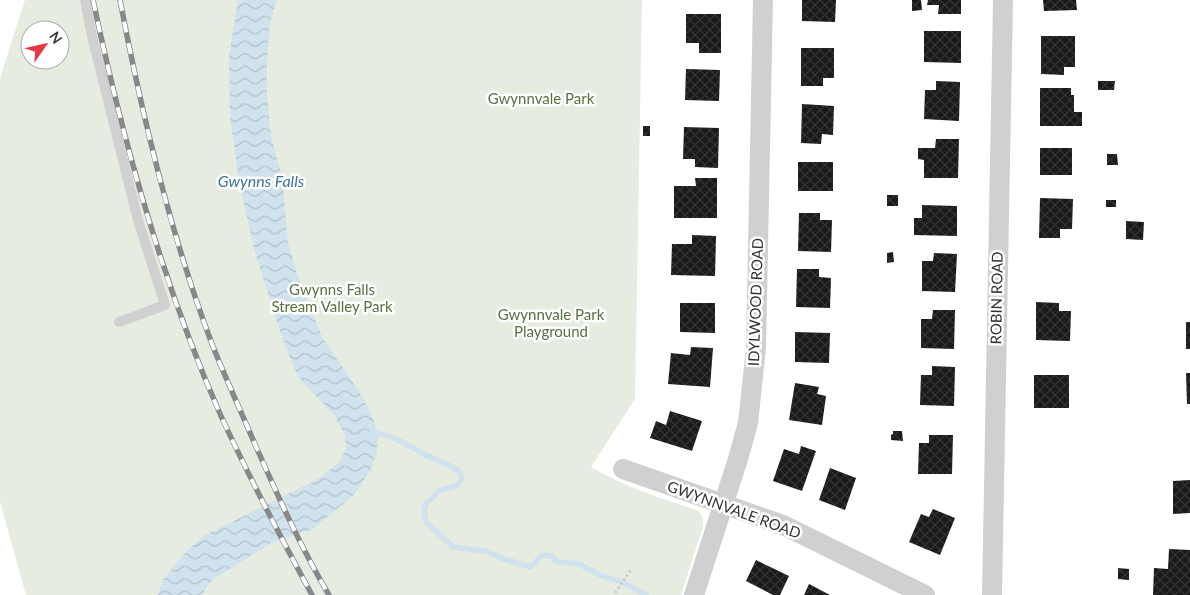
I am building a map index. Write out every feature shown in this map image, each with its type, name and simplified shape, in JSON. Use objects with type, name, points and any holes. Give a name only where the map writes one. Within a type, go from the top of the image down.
[{"type":"street","name":"IDYLWOOD ROAD","points":[[694,595],[738,459],[748,423],[752,390],[756,348],[763,0]]},
{"type":"street","name":"ROBIN ROAD","points":[[992,595],[1003,0]]},
{"type":"street","name":"GWYNNVALE ROAD","points":[[623,469],[783,525],[925,595]]},
{"type":"lane","points":[[85,0],[92,36],[138,220],[164,305],[119,322]]},
{"type":"path","points":[[615,593],[632,568]]},
{"type":"green space","name":"Gwynns Falls Stream Valley Park","points":[[25,0],[642,0],[635,399],[591,467],[630,486],[697,510],[701,514],[703,527],[681,595],[26,595],[0,502],[0,78]]},
{"type":"water","name":"Gwynns Falls","points":[[238,0],[277,0],[270,22],[267,96],[271,136],[282,177],[288,242],[299,280],[322,337],[370,411],[378,433],[377,452],[371,469],[354,495],[313,529],[271,543],[212,580],[202,595],[158,595],[163,580],[187,551],[205,535],[314,481],[339,463],[346,449],[345,435],[334,415],[298,377],[285,346],[255,253],[239,182],[230,117],[229,56]]},
{"type":"building","points":[[802,0],[836,0],[835,22],[802,21]]},
{"type":"building","points":[[912,0],[921,0],[922,10],[912,11]]},
{"type":"building","points":[[928,0],[961,0],[961,14],[938,14],[939,5],[927,5]]},
{"type":"building","points":[[1043,0],[1076,0],[1077,10],[1044,11]]},
{"type":"building","points":[[686,14],[721,14],[721,53],[699,53],[699,43],[686,43]]},
{"type":"building","points":[[924,31],[961,31],[961,63],[924,62]]},
{"type":"building","points":[[1041,36],[1075,36],[1075,67],[1064,67],[1064,75],[1041,74]]},
{"type":"building","points":[[801,48],[834,48],[834,78],[823,78],[823,86],[801,86]]},
{"type":"building","points":[[686,69],[720,70],[719,101],[685,100]]},
{"type":"building","points":[[936,81],[960,82],[959,121],[924,119],[925,90],[936,90]]},
{"type":"building","points":[[1098,81],[1115,81],[1114,90],[1098,90]]},
{"type":"building","points":[[1040,88],[1071,88],[1071,95],[1074,95],[1074,112],[1082,112],[1082,126],[1040,126]]},
{"type":"building","points":[[802,104],[834,106],[833,135],[822,134],[821,144],[801,143]]},
{"type":"building","points":[[643,126],[650,126],[650,136],[643,136]]},
{"type":"building","points":[[684,127],[719,128],[718,168],[695,167],[695,159],[683,159]]},
{"type":"building","points":[[936,139],[959,139],[958,178],[924,178],[924,160],[918,159],[918,148],[935,148]]},
{"type":"building","points":[[1040,148],[1072,148],[1072,175],[1040,175]]},
{"type":"building","points":[[1107,154],[1117,154],[1118,165],[1107,165]]},
{"type":"building","points":[[798,162],[833,162],[833,191],[798,191]]},
{"type":"building","points":[[695,178],[717,178],[717,218],[674,218],[674,186],[696,186]]},
{"type":"building","points":[[887,195],[898,195],[898,206],[887,206]]},
{"type":"building","points":[[1040,198],[1073,199],[1072,229],[1060,229],[1060,238],[1039,238]]},
{"type":"building","points":[[1106,200],[1116,200],[1116,207],[1106,207]]},
{"type":"building","points":[[922,205],[957,206],[957,236],[914,235],[914,218],[922,218]]},
{"type":"building","points":[[799,213],[820,213],[820,220],[832,220],[831,252],[798,251]]},
{"type":"building","points":[[1126,221],[1144,222],[1143,240],[1126,239]]},
{"type":"building","points":[[692,235],[716,236],[715,276],[671,275],[672,244],[692,244]]},
{"type":"building","points":[[893,252],[894,262],[887,263],[887,253]]},
{"type":"building","points":[[934,253],[957,254],[955,292],[922,291],[922,261],[933,261]]},
{"type":"building","points":[[797,269],[819,269],[819,277],[831,278],[830,308],[796,307]]},
{"type":"building","points":[[1036,302],[1059,303],[1059,311],[1071,311],[1070,341],[1036,340]]},
{"type":"building","points":[[680,303],[715,303],[715,333],[680,332]]},
{"type":"building","points":[[933,310],[955,310],[954,349],[921,348],[921,319],[932,319]]},
{"type":"building","points":[[1186,322],[1190,322],[1190,349],[1186,349]]},
{"type":"building","points":[[795,332],[830,333],[829,363],[795,362]]},
{"type":"building","points":[[691,347],[713,348],[710,387],[668,384],[671,353],[690,355]]},
{"type":"building","points":[[932,366],[955,367],[954,406],[920,405],[921,375],[932,375]]},
{"type":"building","points":[[1186,373],[1190,373],[1190,404],[1187,404]]},
{"type":"building","points":[[1034,375],[1069,375],[1069,408],[1034,408]]},
{"type":"building","points":[[795,383],[819,387],[817,394],[826,396],[822,425],[789,420]]},
{"type":"building","points":[[670,411],[702,421],[692,451],[650,438],[656,421],[666,425]]},
{"type":"building","points":[[893,431],[902,431],[903,441],[891,440]]},
{"type":"building","points":[[929,435],[953,435],[952,474],[918,474],[919,443],[929,443]]},
{"type":"building","points":[[801,446],[816,451],[802,491],[773,481],[784,449],[799,454]]},
{"type":"building","points":[[830,468],[856,478],[845,510],[819,500]]},
{"type":"building","points":[[1190,480],[1190,513],[1173,514],[1173,481]]},
{"type":"building","points":[[933,509],[955,518],[940,555],[909,542],[921,514],[929,517]]},
{"type":"building","points":[[1169,549],[1190,550],[1190,595],[1153,595],[1154,568],[1168,569]]},
{"type":"building","points":[[756,560],[789,576],[780,595],[773,595],[746,581]]},
{"type":"building","points":[[1118,568],[1129,569],[1129,580],[1118,579]]},
{"type":"building","points":[[809,584],[830,595],[804,595]]},
{"type":"waterway","points":[[371,433],[386,435],[461,473],[461,480],[457,486],[438,491],[426,503],[424,512],[426,522],[453,547],[486,551],[501,558],[531,567],[542,555],[551,556],[558,562],[579,564],[600,575],[622,582],[646,595]]},
{"type":"railway","points":[[93,0],[131,159],[162,263],[180,315],[221,416],[265,506],[312,595]]},
{"type":"railway","points":[[120,0],[158,174],[197,302],[217,356],[271,481],[329,595]]},
{"type":"park label","name":"Gwynnvale Park","points":[[541,99]]},
{"type":"park label","name":"Gwynnvale Park Playground","points":[[551,324]]}]
